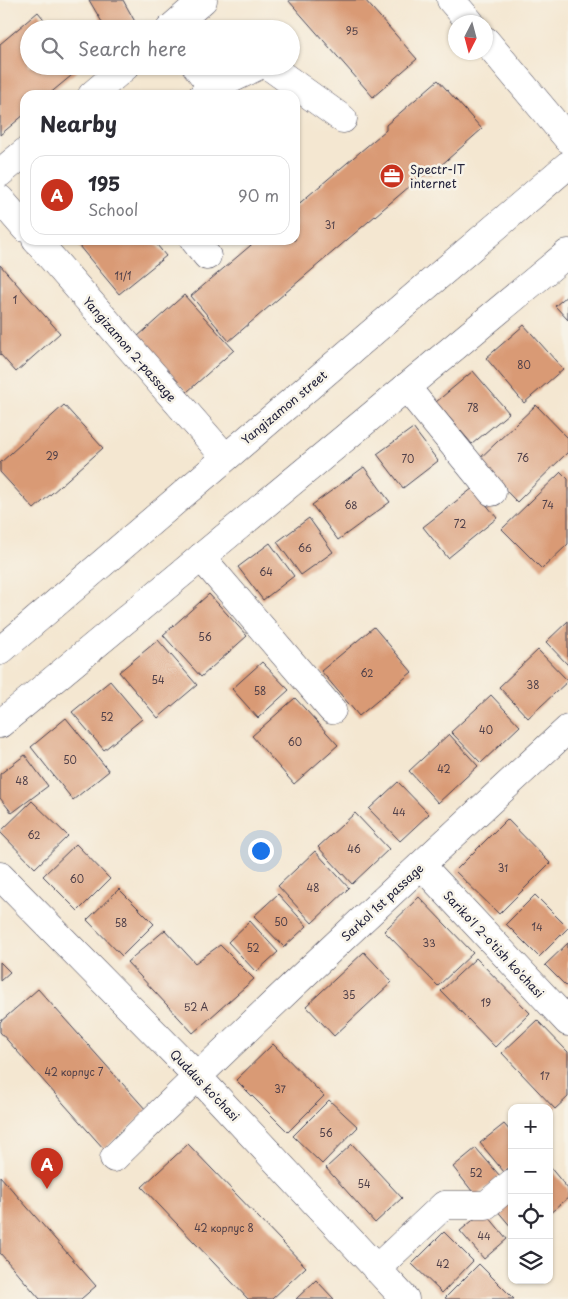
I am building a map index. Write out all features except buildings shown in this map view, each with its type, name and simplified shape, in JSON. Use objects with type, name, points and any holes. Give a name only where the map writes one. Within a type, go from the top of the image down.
[{"type":"street","points":[[180,20],[203,0]]},
{"type":"street","points":[[451,0],[464,15]]},
{"type":"street","points":[[493,49],[568,139]]},
{"type":"street","points":[[98,90],[115,75]]},
{"type":"street","points":[[201,75],[208,90]]},
{"type":"street","points":[[215,90],[242,75]]},
{"type":"street","points":[[282,75],[343,119]]},
{"type":"street","points":[[0,174],[20,156]]},
{"type":"street","name":"Yangizamon street","points":[[0,651],[568,165]]},
{"type":"street","points":[[0,199],[20,222]]},
{"type":"street","name":"Yangizamon 2-passage","points":[[40,245],[225,458]]},
{"type":"street","points":[[0,724],[568,253]]},
{"type":"street","points":[[406,387],[492,492]]},
{"type":"street","points":[[201,556],[332,710]]},
{"type":"street","name":"Sarkol 1st passage","points":[[114,1158],[197,1076],[568,729]]},
{"type":"street","name":"Sariko'l 2-o'tish ko'chasi","points":[[421,865],[568,1022]]},
{"type":"street","name":"Quddus ko'chasi","points":[[0,876],[197,1076],[404,1299]]},
{"type":"street","points":[[376,1269],[444,1205],[486,1205],[508,1186]]},
{"type":"place","name":"Spectr-IT internet","points":[[392,176]]},
{"type":"place","name":"195","points":[[47,1189]]}]
